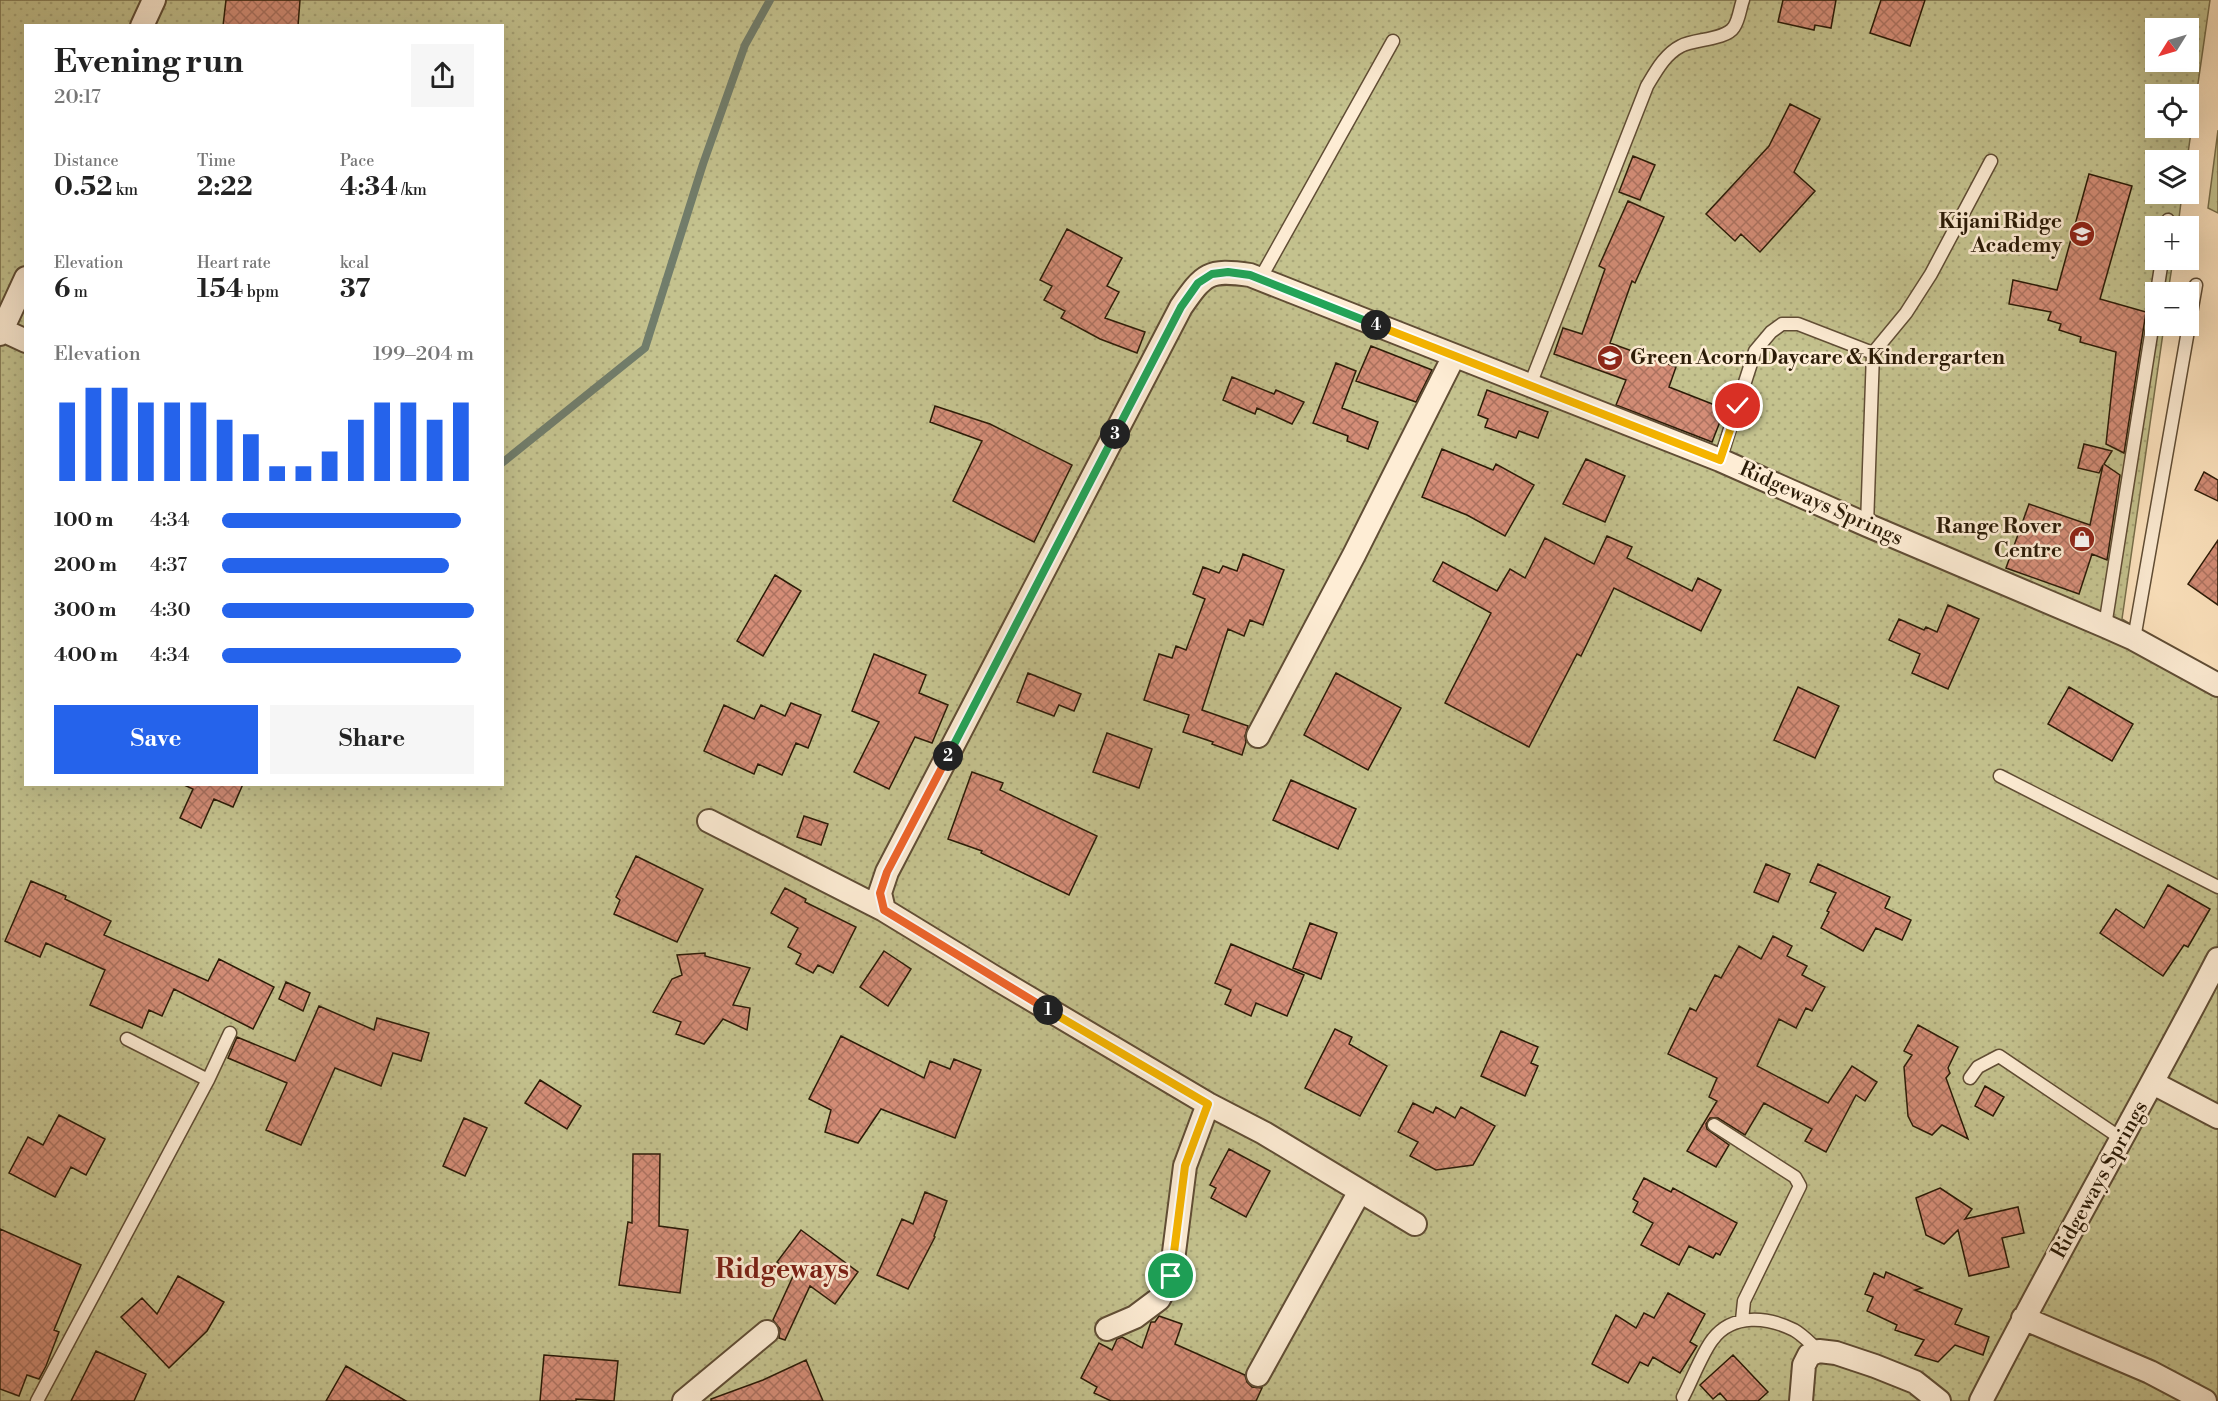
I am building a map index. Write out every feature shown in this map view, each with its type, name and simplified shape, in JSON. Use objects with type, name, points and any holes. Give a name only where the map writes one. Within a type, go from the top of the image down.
[{"type":"street","points":[[143,24],[154,0]]},
{"type":"street","name":"Ridgeways Springs","points":[[884,910],[880,893],[887,872],[1181,307],[1198,283],[1212,274],[1228,272],[1250,275],[1720,460],[2134,639],[2218,685]]},
{"type":"street","points":[[24,282],[1,331],[24,340]]},
{"type":"street","points":[[1258,736],[1354,555],[1454,356]]},
{"type":"street","points":[[709,821],[884,910],[1208,1104],[1264,1133],[1414,1224]]},
{"type":"street","name":"Ridgeways Springs","points":[[1981,1401],[2023,1318],[2153,1083],[2218,959]]},
{"type":"street","points":[[2153,1083],[2218,1117]]},
{"type":"street","points":[[1107,1329],[1136,1317],[1159,1299],[1171,1276],[1185,1166],[1208,1104]]},
{"type":"street","points":[[1258,1375],[1360,1191]]},
{"type":"street","points":[[2023,1318],[2150,1372],[2205,1401]]},
{"type":"street","points":[[684,1401],[767,1332]]},
{"type":"street","points":[[1801,1401],[1804,1365],[1809,1355],[1819,1351],[1836,1353],[1915,1382],[1939,1401]]},
{"type":"lane","points":[[1530,385],[1647,86],[1666,57],[1674,50],[1683,45],[1721,36],[1734,27],[1743,0]]},
{"type":"lane","points":[[1260,279],[1393,42]]},
{"type":"lane","points":[[1867,525],[1873,353],[1906,313],[1931,274],[1991,161]]},
{"type":"lane","points":[[1720,460],[1755,351],[1771,332],[1782,324],[1798,324],[1873,353]]},
{"type":"lane","points":[[2105,626],[2151,336]]},
{"type":"lane","points":[[2134,639],[2187,336]]},
{"type":"lane","points":[[2000,776],[2218,887]]},
{"type":"lane","points":[[37,1401],[208,1080],[230,1033]]},
{"type":"lane","points":[[128,1039],[208,1080]]},
{"type":"lane","points":[[1970,1078],[1978,1067],[1999,1056],[2122,1139]]},
{"type":"lane","points":[[1714,1125],[1795,1177],[1800,1186],[1744,1301],[1742,1320]]},
{"type":"lane","points":[[1683,1397],[1713,1338],[1742,1320],[1768,1320],[1795,1331],[1819,1351]]},
{"type":"green space","points":[[0,0],[2210,0],[2198,84],[2145,84],[2145,138],[2190,138],[2188,150],[2145,150],[2145,204],[2181,204],[2179,216],[2145,216],[2145,270],[2171,270],[2170,282],[2145,282],[2145,336],[2163,336],[2122,619],[2218,677],[2218,1401],[0,1401]]},
{"type":"green space","points":[[2218,130],[2218,213],[2208,208]]},
{"type":"building","points":[[226,0],[300,0],[298,24],[223,24]]},
{"type":"building","points":[[1783,0],[1836,0],[1831,28],[1815,25],[1814,30],[1778,22]]},
{"type":"building","points":[[1881,0],[1925,0],[1910,46],[1870,33]]},
{"type":"building","points":[[1790,104],[1820,119],[1794,172],[1815,191],[1760,252],[1741,234],[1735,241],[1706,214],[1769,146]]},
{"type":"building","points":[[1633,156],[1655,165],[1640,200],[1619,192]]},
{"type":"building","points":[[2089,174],[2132,186],[2100,299],[2145,312],[2124,453],[2106,444],[2116,352],[2080,342],[2081,337],[2059,330],[2061,324],[2048,320],[2051,312],[2009,304],[2013,280],[2057,290]]},
{"type":"building","points":[[1628,201],[1664,217],[1635,283],[1632,281],[1610,343],[1676,367],[1669,387],[1725,409],[1712,442],[1616,405],[1626,380],[1554,354],[1563,328],[1582,334],[1605,269],[1599,266]]},
{"type":"building","points":[[1067,229],[1122,258],[1107,286],[1119,292],[1105,318],[1145,332],[1137,353],[1100,339],[1061,318],[1065,311],[1044,300],[1052,286],[1040,280]]},
{"type":"building","points":[[1371,346],[1432,370],[1416,402],[1356,381]]},
{"type":"building","points":[[1336,363],[1356,371],[1342,408],[1378,422],[1368,449],[1347,441],[1348,436],[1313,423]]},
{"type":"building","points":[[1232,377],[1274,394],[1276,390],[1304,402],[1292,424],[1257,408],[1255,414],[1223,400]]},
{"type":"building","points":[[1487,390],[1548,412],[1538,438],[1519,431],[1516,438],[1485,427],[1488,419],[1478,415]]},
{"type":"building","points":[[935,406],[990,424],[1072,465],[1034,542],[953,501],[982,441],[930,422]]},
{"type":"building","points":[[2084,444],[2112,451],[2104,464],[2120,475],[2107,560],[2092,554],[2079,594],[2006,568],[2029,504],[2090,525],[2103,465],[2099,473],[2078,468]]},
{"type":"building","points":[[1442,449],[1493,470],[1496,464],[1534,485],[1505,536],[1467,515],[1422,497]]},
{"type":"building","points":[[1586,459],[1625,476],[1605,522],[1563,504]]},
{"type":"building","points":[[2204,472],[2218,480],[2218,501],[2195,490]]},
{"type":"building","points":[[1607,536],[1632,547],[1627,558],[1692,591],[1698,578],[1721,590],[1701,631],[1614,588],[1581,656],[1577,654],[1529,747],[1445,703],[1491,613],[1433,581],[1443,562],[1497,591],[1510,569],[1525,578],[1545,538],[1594,564]]},
{"type":"building","points":[[2218,540],[2218,605],[2188,584]]},
{"type":"building","points":[[1243,554],[1284,570],[1263,625],[1250,620],[1244,636],[1228,629],[1202,710],[1248,726],[1242,755],[1183,732],[1189,715],[1144,700],[1159,654],[1172,658],[1176,646],[1186,650],[1205,599],[1193,594],[1203,567],[1219,573],[1223,566],[1237,571]]},
{"type":"building","points":[[775,575],[801,591],[763,656],[737,641]]},
{"type":"building","points":[[1948,605],[1979,619],[1948,689],[1912,673],[1920,654],[1889,640],[1899,619],[1924,630],[1926,627],[1937,632]]},
{"type":"building","points":[[874,654],[926,675],[919,693],[948,705],[932,743],[915,737],[889,789],[854,772],[879,722],[852,711]]},
{"type":"building","points":[[1028,673],[1081,694],[1074,711],[1059,705],[1054,716],[1017,702]]},
{"type":"building","points":[[1336,673],[1401,708],[1368,770],[1304,735]]},
{"type":"building","points":[[1798,687],[1839,706],[1815,758],[1774,740]]},
{"type":"building","points":[[2069,687],[2133,724],[2112,761],[2048,724]]},
{"type":"building","points":[[791,703],[821,715],[808,748],[796,743],[782,775],[758,764],[754,774],[704,751],[724,705],[754,719],[761,705],[785,716]]},
{"type":"building","points":[[1107,733],[1152,749],[1139,788],[1093,772]]},
{"type":"building","points":[[972,772],[1003,783],[1000,790],[1097,836],[1069,895],[981,853],[982,851],[948,839]]},
{"type":"building","points":[[1291,780],[1356,809],[1338,849],[1273,820]]},
{"type":"building","points":[[186,786],[242,786],[233,807],[214,799],[201,828],[180,818],[193,789]]},
{"type":"building","points":[[804,816],[828,824],[821,845],[797,837]]},
{"type":"building","points":[[636,856],[703,889],[677,942],[614,914],[620,900],[616,897]]},
{"type":"building","points":[[1766,864],[1790,874],[1778,902],[1754,892]]},
{"type":"building","points":[[1818,864],[1890,897],[1885,908],[1911,920],[1902,940],[1876,928],[1863,951],[1821,928],[1836,893],[1810,882]]},
{"type":"building","points":[[31,881],[66,896],[65,899],[111,921],[104,935],[208,981],[219,959],[274,987],[253,1029],[174,989],[162,1016],[149,1010],[142,1028],[90,1005],[105,970],[46,943],[40,957],[5,941]]},
{"type":"building","points":[[2168,885],[2210,909],[2188,947],[2184,945],[2163,976],[2100,933],[2116,909],[2144,928]]},
{"type":"building","points":[[785,888],[806,899],[805,902],[856,927],[833,973],[818,965],[813,973],[796,964],[801,954],[788,947],[798,928],[771,913]]},
{"type":"building","points":[[1310,923],[1337,933],[1321,979],[1293,968]]},
{"type":"building","points":[[1773,936],[1792,946],[1787,956],[1807,966],[1802,975],[1825,987],[1812,1011],[1806,1008],[1796,1028],[1779,1019],[1757,1066],[1828,1103],[1852,1066],[1877,1082],[1865,1101],[1856,1095],[1826,1152],[1805,1141],[1812,1129],[1764,1103],[1745,1135],[1718,1118],[1710,1118],[1706,1124],[1707,1129],[1729,1145],[1716,1167],[1687,1151],[1717,1101],[1709,1097],[1717,1078],[1668,1054],[1690,1008],[1696,1011],[1715,975],[1721,978],[1739,946],[1761,959]]},
{"type":"building","points":[[1231,944],[1304,975],[1287,1016],[1256,1003],[1251,1016],[1225,1004],[1231,990],[1215,983]]},
{"type":"building","points":[[884,951],[911,969],[888,1006],[860,987]]},
{"type":"building","points":[[705,953],[705,956],[750,968],[733,1005],[750,1008],[747,1030],[723,1019],[704,1044],[676,1034],[681,1022],[653,1012],[672,979],[682,975],[677,955]]},
{"type":"building","points":[[286,982],[310,993],[303,1011],[279,999]]},
{"type":"building","points":[[319,1006],[374,1030],[377,1018],[429,1033],[421,1061],[393,1053],[381,1086],[335,1068],[301,1145],[266,1130],[287,1083],[228,1058],[237,1037],[295,1061]]},
{"type":"building","points":[[1918,1025],[1958,1047],[1948,1068],[1950,1073],[1946,1078],[1968,1139],[1942,1125],[1932,1135],[1913,1126],[1908,1116],[1904,1067],[1912,1055],[1904,1051]]},
{"type":"building","points":[[1335,1029],[1352,1037],[1349,1044],[1387,1066],[1360,1116],[1305,1088]]},
{"type":"building","points":[[1501,1031],[1538,1047],[1531,1063],[1538,1066],[1525,1096],[1481,1076]]},
{"type":"building","points":[[841,1036],[924,1078],[930,1061],[950,1069],[954,1059],[981,1070],[955,1138],[881,1109],[858,1143],[825,1132],[831,1110],[809,1099]]},
{"type":"building","points":[[540,1080],[581,1106],[567,1129],[525,1103]]},
{"type":"building","points":[[1985,1086],[2004,1097],[1993,1116],[1975,1106]]},
{"type":"building","points":[[1413,1103],[1433,1113],[1436,1107],[1455,1118],[1461,1107],[1495,1126],[1473,1165],[1436,1170],[1410,1156],[1418,1142],[1398,1132]]},
{"type":"building","points":[[59,1115],[105,1139],[86,1175],[71,1167],[55,1197],[9,1173],[28,1137],[43,1145]]},
{"type":"building","points":[[464,1118],[487,1128],[465,1176],[443,1166]]},
{"type":"building","points":[[1229,1149],[1270,1171],[1246,1217],[1211,1198],[1216,1188],[1210,1185]]},
{"type":"building","points":[[633,1154],[660,1154],[659,1226],[688,1230],[680,1293],[619,1285],[628,1222],[632,1223]]},
{"type":"building","points":[[1644,1178],[1671,1192],[1673,1188],[1737,1223],[1720,1255],[1716,1253],[1713,1258],[1689,1246],[1679,1265],[1641,1245],[1653,1223],[1633,1212],[1638,1202],[1633,1199]]},
{"type":"building","points":[[1940,1188],[1972,1209],[1965,1219],[2018,1207],[2024,1233],[2002,1238],[2009,1267],[1969,1276],[1958,1230],[1944,1244],[1926,1235],[1916,1198]]},
{"type":"building","points":[[925,1192],[947,1201],[935,1237],[908,1289],[877,1275],[902,1219],[913,1224]]},
{"type":"building","points":[[0,1229],[81,1265],[54,1330],[59,1332],[46,1366],[39,1379],[27,1375],[19,1396],[0,1389]]},
{"type":"building","points":[[801,1230],[858,1272],[835,1304],[810,1286],[785,1340],[779,1338],[780,1329],[773,1320],[794,1274],[777,1262]]},
{"type":"building","points":[[1886,1272],[1922,1288],[1915,1290],[1962,1309],[1955,1324],[1989,1337],[1983,1355],[1955,1345],[1938,1362],[1915,1355],[1924,1340],[1895,1330],[1897,1325],[1867,1311],[1873,1297],[1865,1294],[1874,1273],[1884,1278]]},
{"type":"building","points":[[178,1276],[224,1302],[207,1331],[169,1368],[121,1317],[142,1298],[157,1314]]},
{"type":"building","points":[[1668,1293],[1705,1314],[1690,1342],[1697,1346],[1680,1373],[1653,1357],[1648,1366],[1640,1362],[1628,1383],[1592,1364],[1616,1315],[1636,1328],[1644,1313],[1654,1318]]},
{"type":"building","points":[[1159,1316],[1182,1324],[1175,1344],[1245,1375],[1252,1387],[1262,1388],[1256,1401],[1111,1401],[1094,1393],[1097,1387],[1081,1378],[1099,1343],[1112,1350],[1117,1339],[1122,1337],[1142,1348],[1151,1322],[1155,1322]]},
{"type":"building","points":[[96,1351],[146,1374],[134,1401],[71,1401]]},
{"type":"building","points":[[544,1355],[618,1361],[614,1401],[576,1399],[576,1401],[540,1401]]},
{"type":"building","points":[[1733,1355],[1768,1392],[1758,1401],[1727,1401],[1720,1393],[1713,1399],[1700,1385]]},
{"type":"building","points":[[806,1360],[823,1401],[711,1401],[711,1399],[763,1380]]},
{"type":"building","points":[[346,1366],[406,1401],[326,1401]]},
{"type":"waterway","points":[[504,461],[645,348],[703,164],[745,45],[770,0]]},
{"type":"place","name":"Kijani Ridge Academy","points":[[2082,234]]},
{"type":"place","name":"Green Acorn Daycare & Kindergarten","points":[[1610,358]]},
{"type":"place","name":"Range Rover Centre","points":[[2082,539]]},
{"type":"district","name":"Ridgeways","points":[[782,1270]]},
{"type":"route","points":[[1171,1276],[1185,1166],[1208,1104],[897,919],[884,910],[880,893],[887,872],[1181,307],[1198,283],[1212,274],[1228,272],[1250,275],[1720,460],[1738,406]]}]
